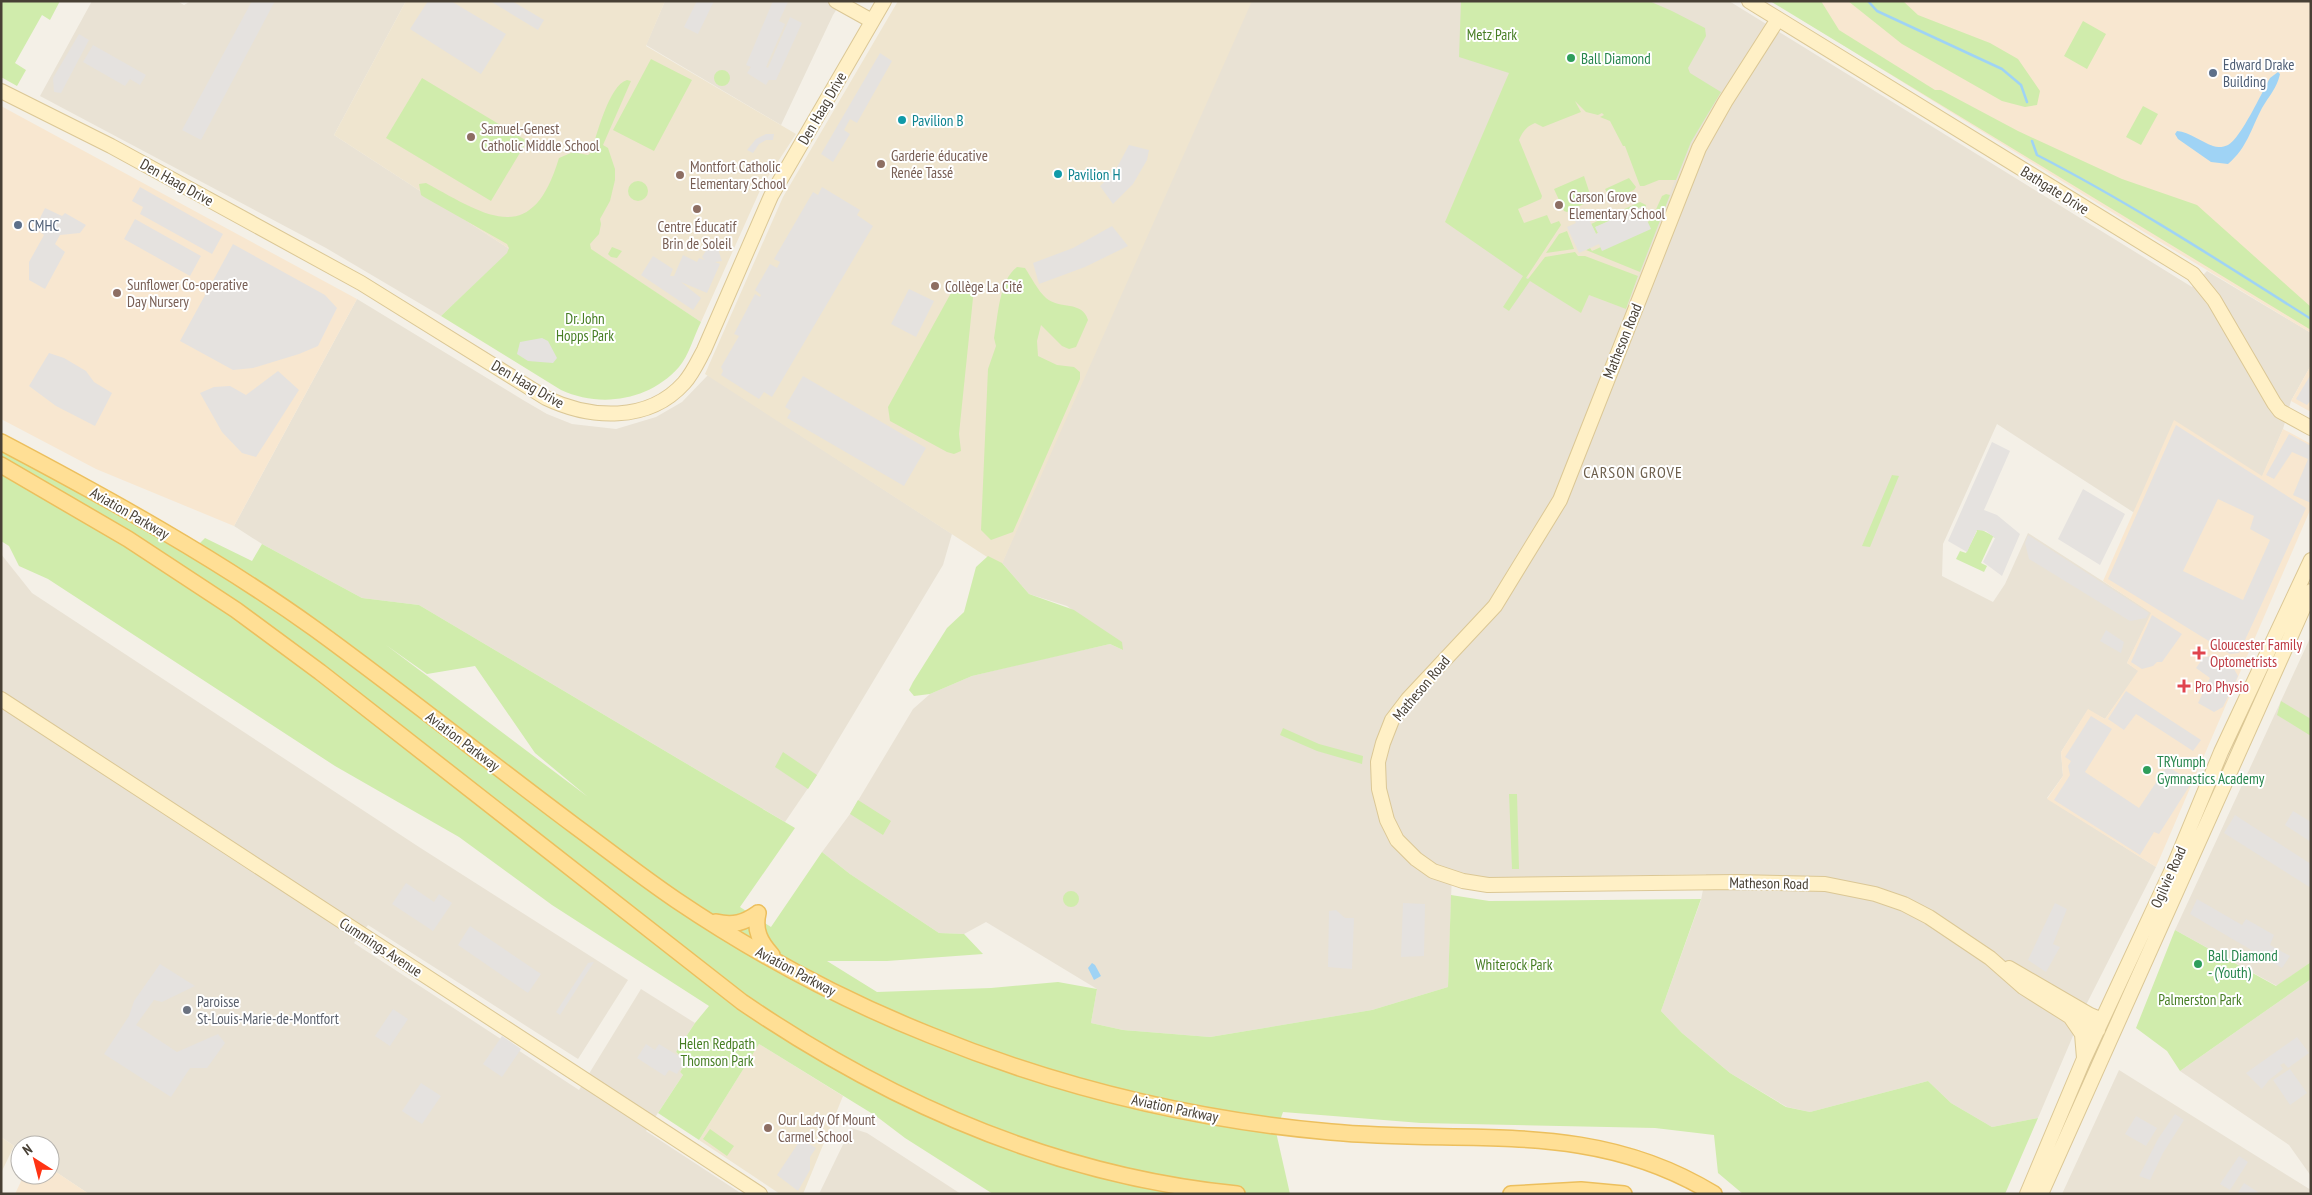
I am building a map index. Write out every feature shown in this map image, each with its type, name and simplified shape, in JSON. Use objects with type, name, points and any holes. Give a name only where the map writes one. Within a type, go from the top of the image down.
[{"type":"main road","name":"Aviation Parkway","points":[[1,442],[100,495],[209,558],[311,626],[639,874],[706,920],[780,963],[871,1010],[948,1043],[1024,1069],[1106,1093],[1224,1118],[1308,1130],[1377,1136],[1544,1140],[1589,1145],[1638,1158],[1675,1173],[1714,1194]]},
{"type":"main road","name":"Aviation Parkway","points":[[1,465],[120,534],[194,581],[313,667],[742,1002],[815,1049],[924,1106],[1026,1147],[1106,1171],[1171,1184],[1237,1194]]},
{"type":"main road","points":[[194,581],[209,558]]},
{"type":"main road","points":[[706,920],[724,924],[737,924],[758,913],[756,927],[758,936],[780,963]]},
{"type":"main road","points":[[1511,1194],[1569,1190],[1624,1194]]},
{"type":"street","points":[[836,1],[872,22]]},
{"type":"street","name":"Den Haag Drive","points":[[1,90],[111,146],[361,284],[546,398],[576,410],[613,415],[634,411],[658,402],[676,390],[691,374],[704,350],[771,196],[884,1]]},
{"type":"street","name":"Bathgate Drive","points":[[1748,1],[2192,274],[2214,300],[2280,411],[2311,428]]},
{"type":"street","name":"Matheson Road","points":[[1778,19],[1699,148],[1560,500],[1494,606],[1408,699],[1392,720],[1378,762],[1379,789],[1383,807],[1393,833],[1403,847],[1433,871],[1463,882],[1488,884],[1736,882],[1825,884],[1875,894],[1904,904],[1953,932],[1990,958],[2023,987],[2069,1016],[2100,1025]]},
{"type":"street","name":"Ogilvie Road","points":[[2027,1194],[2083,1061],[2175,863],[2229,735],[2311,560]]},
{"type":"street","name":"Ogilvie Road","points":[[2041,1194],[2311,591]]},
{"type":"street","name":"Cummings Avenue","points":[[1,699],[760,1194]]},
{"type":"street","name":"Matheson Road","points":[[1990,958],[2090,1016],[2100,1025]]},
{"type":"street","points":[[2069,1016],[2082,1034],[2083,1061]]},
{"type":"shaded area","points":[[92,1],[177,1],[184,5],[191,1],[406,1],[334,135],[511,250],[441,316],[326,248],[40,96]]},
{"type":"shaded area","points":[[252,1],[275,1],[201,140],[182,130]]},
{"type":"shaded area","name":"Samuel-Genest Catholic Middle School","points":[[406,1],[665,1],[646,46],[796,134],[762,186],[701,322],[565,233],[511,250],[334,135]]},
{"type":"shaded area","points":[[428,1],[451,1],[506,34],[481,74],[410,29]]},
{"type":"shaded area","points":[[490,1],[512,1],[544,20],[538,30]]},
{"type":"shaded area","points":[[665,1],[842,1],[833,15],[781,125],[646,45]]},
{"type":"shaded area","points":[[697,1],[714,1],[698,34],[684,27]]},
{"type":"shaded area","points":[[773,1],[788,2],[779,21],[785,24],[766,67],[768,68],[790,17],[802,23],[776,80],[769,80],[766,85],[747,73],[751,67],[746,65]]},
{"type":"shaded area","name":"Collège La Cité","points":[[898,1],[1252,1],[1001,566],[705,374],[783,197]]},
{"type":"shaded area","points":[[1249,1],[1729,1],[2192,287],[2207,271],[2311,333],[2311,365],[2291,401],[2283,429],[2262,477],[2133,512],[1997,424],[1943,544],[1942,576],[1993,602],[2005,584],[2028,533],[2152,613],[2127,663],[2139,671],[2105,719],[2088,710],[2061,752],[2063,776],[2047,798],[2156,867],[2087,1003],[2038,1118],[1992,1127],[1951,1103],[1928,1081],[1810,1112],[1787,1107],[1730,1073],[1682,1033],[1661,1011],[1701,900],[1706,874],[1500,878],[1470,876],[1452,871],[1448,987],[1372,1010],[1210,1037],[1123,1030],[1091,1023],[1097,989],[986,922],[964,934],[939,933],[850,874],[822,852],[850,814],[913,709],[930,694],[972,676],[1034,661],[1110,644],[1123,650],[1067,606],[1029,594],[1002,563]]},
{"type":"shaded area","points":[[1772,1],[2311,1],[2311,333],[2144,232]]},
{"type":"shaded area","points":[[79,34],[89,40],[61,93],[54,92],[53,78]]},
{"type":"shaded area","points":[[93,45],[146,75],[140,85],[130,79],[125,86],[83,62]]},
{"type":"shaded area","points":[[880,53],[892,61],[857,123],[850,119],[844,130],[850,134],[833,162],[821,154]]},
{"type":"shaded area","name":"Carson Grove Elementary School","points":[[1510,72],[1686,151],[1626,309],[1589,295],[1581,313],[1445,222]]},
{"type":"shaded area","points":[[1,106],[357,299],[234,526],[96,469],[1,419]]},
{"type":"shaded area","points":[[766,134],[774,134],[773,140],[766,140],[759,144],[753,153],[747,150],[756,139]]},
{"type":"shaded area","points":[[1129,145],[1149,150],[1147,160],[1133,184],[1113,204],[1100,186],[1114,173]]},
{"type":"shaded area","points":[[140,187],[223,234],[212,254],[140,214],[143,207],[132,201]]},
{"type":"shaded area","points":[[822,187],[860,210],[857,215],[873,226],[772,397],[764,392],[759,399],[721,375],[723,371],[721,367],[739,336],[734,334],[755,294],[760,297],[761,295],[755,290],[770,264],[777,268],[780,262],[774,259],[813,192],[818,195]]},
{"type":"shaded area","points":[[1641,207],[1651,229],[1602,251],[1599,244],[1579,253],[1567,227],[1576,223],[1571,214],[1584,208],[1596,234],[1598,233],[1595,227]]},
{"type":"shaded area","points":[[45,208],[62,216],[65,213],[86,225],[80,233],[60,235],[55,244],[65,252],[45,289],[29,280],[29,262],[44,235],[35,228]]},
{"type":"shaded area","points":[[135,219],[201,256],[190,276],[124,239]]},
{"type":"shaded area","points":[[1112,226],[1128,246],[1085,267],[1039,284],[1033,263],[1073,248]]},
{"type":"shaded area","points":[[233,244],[325,295],[337,308],[318,346],[253,368],[233,370],[180,341]]},
{"type":"shaded area","points":[[710,244],[718,249],[722,261],[715,262],[720,264],[707,293],[681,282],[701,298],[693,310],[641,275],[653,256],[673,269],[670,276],[674,276],[683,255],[697,262],[699,258],[705,260],[702,257]]},
{"type":"shaded area","points":[[909,289],[934,301],[916,337],[891,324]]},
{"type":"shaded area","points":[[357,299],[547,414],[572,424],[616,429],[656,417],[682,402],[708,375],[952,534],[943,565],[817,775],[785,822],[419,605],[362,598],[262,544],[234,526]]},
{"type":"shaded area","points":[[542,338],[548,341],[557,358],[553,363],[528,361],[517,354],[520,342]]},
{"type":"shaded area","points":[[49,353],[64,358],[86,371],[94,382],[112,393],[95,426],[56,406],[29,386]]},
{"type":"shaded area","points":[[2311,365],[2311,412],[2291,401]]},
{"type":"shaded area","points":[[278,371],[299,390],[256,457],[242,453],[222,432],[200,393],[214,387],[230,386],[246,395]]},
{"type":"shaded area","points":[[2311,374],[2311,400],[2307,405],[2296,399]]},
{"type":"shaded area","points":[[803,376],[926,448],[904,486],[787,418],[791,411],[785,407]]},
{"type":"shaded area","points":[[2174,420],[2262,476],[2283,429],[2311,444],[2311,508],[2156,867],[2047,799],[2063,776],[2061,752],[2088,709],[2105,719],[2138,671],[2127,663],[2151,613],[2103,581]]},
{"type":"shaded area","points":[[2176,425],[2306,508],[2239,653],[2230,654],[2108,579]],"holes":[[[2218,499],[2254,516],[2250,529],[2270,540],[2243,600],[2183,571]]]},
{"type":"shaded area","points":[[2289,434],[2311,446],[2311,503],[2293,495],[2308,459],[2292,452],[2274,479],[2266,475]]},
{"type":"shaded area","points":[[1992,442],[2010,451],[1984,510],[1997,515],[2020,534],[2002,576],[1983,562],[1995,538],[1986,531],[1977,530],[1967,552],[1948,541]]},
{"type":"shaded area","points":[[2083,489],[2125,514],[2100,565],[2058,539]]},
{"type":"shaded area","points":[[2028,535],[2149,613],[2146,618],[2130,621],[2029,559],[2025,543]]},
{"type":"shaded area","points":[[1,554],[32,593],[419,847],[628,980],[578,1059],[368,925],[354,943],[579,1090],[641,989],[695,1023],[676,1052],[687,1061],[680,1072],[683,1075],[646,1131],[742,1194],[89,1194],[60,1175],[60,1135],[10,1135],[10,1143],[1,1137]]},
{"type":"shaded area","points":[[2152,615],[2182,634],[2162,662],[2157,662],[2153,666],[2142,669],[2131,662]]},
{"type":"shaded area","points":[[2106,630],[2124,642],[2121,653],[2100,641]]},
{"type":"shaded area","points":[[2311,636],[2311,962],[2277,986],[2175,930]]},
{"type":"shaded area","points":[[2213,655],[2234,669],[2238,676],[2223,707],[2214,712],[2198,703],[2210,678],[2196,668],[2203,658]]},
{"type":"shaded area","points":[[2126,691],[2201,740],[2193,751],[2136,714],[2124,730],[2108,719]]},
{"type":"shaded area","points":[[2091,716],[2112,729],[2085,772],[2139,808],[2167,766],[2192,782],[2159,834],[2154,832],[2140,855],[2054,800],[2070,775],[2068,766],[2071,761],[2065,757]]},
{"type":"shaded area","points":[[2293,811],[2311,822],[2311,842],[2285,825]]},
{"type":"shaded area","points":[[2235,815],[2311,864],[2311,888],[2224,833]]},
{"type":"shaded area","points":[[406,883],[434,902],[439,894],[452,903],[433,931],[392,904]]},
{"type":"shaded area","points":[[2197,899],[2242,925],[2246,919],[2274,935],[2270,945],[2290,956],[2282,968],[2190,914]]},
{"type":"shaded area","points":[[1403,903],[1425,904],[1424,956],[1401,957]]},
{"type":"shaded area","points":[[2055,903],[2067,909],[2053,944],[2060,947],[2046,972],[2028,960]]},
{"type":"shaded area","points":[[1336,910],[1345,918],[1354,918],[1352,969],[1328,967],[1329,911]]},
{"type":"shaded area","points":[[470,926],[541,974],[528,993],[458,945]]},
{"type":"shaded area","points":[[594,962],[560,1015],[556,1012],[588,963]]},
{"type":"shaded area","points":[[160,964],[195,986],[162,1002],[154,1000],[136,1025],[177,1052],[218,1034],[225,1043],[207,1068],[190,1068],[171,1097],[104,1054],[129,1016],[134,1001]]},
{"type":"shaded area","points":[[2311,979],[2311,1176],[2289,1145],[2180,1071]]},
{"type":"shaded area","points":[[393,1009],[408,1019],[390,1046],[375,1036]]},
{"type":"shaded area","points":[[502,1036],[521,1049],[502,1077],[483,1064]]},
{"type":"shaded area","points":[[2297,1037],[2309,1053],[2288,1068],[2284,1063],[2280,1065],[2283,1069],[2269,1080],[2262,1089],[2246,1073]]},
{"type":"shaded area","points":[[646,1044],[655,1050],[659,1044],[685,1060],[677,1074],[669,1070],[665,1076],[637,1058]]},
{"type":"shaded area","name":"Our Lady Of Mount Carmel School","points":[[759,1044],[843,1096],[803,1194],[780,1194],[699,1140]]},
{"type":"shaded area","points":[[2290,1069],[2307,1093],[2290,1105],[2273,1080]]},
{"type":"shaded area","points":[[2119,1070],[2311,1190],[2311,1194],[2062,1194]]},
{"type":"shaded area","points":[[421,1083],[441,1096],[422,1124],[402,1111]]},
{"type":"shaded area","points":[[2175,1114],[2184,1120],[2163,1153],[2150,1180],[2139,1176],[2158,1139]]},
{"type":"shaded area","points":[[2136,1116],[2157,1128],[2146,1146],[2125,1134]]},
{"type":"shaded area","points":[[851,1128],[867,1133],[961,1194],[819,1194]]},
{"type":"shaded area","points":[[1,1137],[10,1143],[10,1154],[1,1173]]},
{"type":"shaded area","points":[[801,1139],[816,1148],[810,1157],[810,1170],[798,1191],[777,1175]]},
{"type":"shaded area","points":[[2239,1156],[2248,1162],[2230,1190],[2220,1184]]},
{"type":"shaded area","points":[[60,1175],[89,1194],[15,1194],[19,1185],[60,1185]]},
{"type":"shaded area","points":[[2244,1183],[2261,1194],[2237,1194]]},
{"type":"green space","points":[[3,1],[60,1],[50,20],[42,15],[15,63],[26,70],[17,86],[1,77],[1,4]]},
{"type":"green space","name":"Metz Park","points":[[1461,1],[1649,1],[1705,28],[1706,36],[1688,68],[1690,73],[1721,92],[1691,142],[1676,180],[1659,180],[1640,186],[1625,146],[1623,146],[1610,121],[1600,117],[1604,115],[1602,113],[1598,115],[1586,112],[1575,101],[1581,112],[1543,127],[1535,123],[1525,130],[1519,140],[1542,196],[1541,199],[1518,209],[1524,223],[1547,215],[1551,224],[1559,221],[1561,225],[1526,278],[1528,279],[1545,257],[1575,252],[1578,256],[1585,256],[1638,276],[1626,309],[1589,295],[1581,313],[1530,281],[1509,311],[1503,307],[1523,276],[1445,222],[1509,73],[1459,57]]},
{"type":"green space","points":[[1770,1],[1821,1],[1839,30],[1935,90],[1941,90],[2018,131],[2122,179],[2197,205],[2311,307],[2311,330]]},
{"type":"green space","points":[[1848,1],[1903,1],[1918,15],[1990,43],[2018,59],[2040,91],[2037,105],[2025,107],[2002,101],[1902,44]]},
{"type":"green space","points":[[2083,21],[2106,34],[2087,69],[2064,56]]},
{"type":"green space","points":[[651,59],[692,80],[654,151],[613,130]]},
{"type":"green space","points":[[722,70],[728,72],[730,78],[728,84],[722,86],[716,84],[714,78],[716,72]]},
{"type":"green space","points":[[422,78],[527,141],[491,201],[386,138]]},
{"type":"green space","name":"Dr. John Hopps Park","points":[[627,80],[631,81],[603,145],[608,148],[615,169],[615,180],[610,201],[600,219],[599,234],[590,244],[591,249],[701,322],[683,362],[667,378],[639,394],[608,400],[592,399],[576,396],[561,390],[441,316],[507,253],[509,248],[507,244],[421,195],[419,184],[426,183],[488,214],[506,217],[521,214],[536,205],[548,186],[559,158],[573,152],[588,155],[591,152],[609,100],[621,84]]},
{"type":"green space","points":[[2143,106],[2158,114],[2141,145],[2126,137]]},
{"type":"green space","points":[[1584,176],[1592,200],[1567,212],[1564,211],[1554,189]]},
{"type":"green space","points":[[1629,178],[1636,187],[1634,190],[1613,199],[1610,198],[1605,189]]},
{"type":"green space","points":[[638,181],[645,184],[648,191],[645,198],[638,201],[631,198],[628,191],[631,184]]},
{"type":"green space","points":[[1670,195],[1640,272],[1586,250],[1590,248],[1592,251],[1601,247],[1602,250],[1648,222],[1653,216],[1662,196]]},
{"type":"green space","points":[[1640,202],[1646,205],[1646,210],[1643,210],[1641,207],[1596,227],[1598,233],[1596,234],[1591,224]]},
{"type":"green space","points":[[1567,231],[1574,249],[1546,253],[1559,234]]},
{"type":"green space","points":[[612,247],[622,251],[617,258],[611,257],[608,254]]},
{"type":"green space","points":[[1017,267],[1025,268],[1037,288],[1046,298],[1058,304],[1076,307],[1085,314],[1088,320],[1076,347],[1069,349],[1062,346],[1041,325],[1037,341],[1038,356],[1057,365],[1074,367],[1080,372],[1080,379],[1013,532],[991,540],[981,530],[988,369],[996,346],[994,338],[1003,290],[1006,281]]},
{"type":"green space","points":[[963,282],[972,283],[973,298],[959,434],[961,451],[954,454],[890,421],[888,407],[951,293]]},
{"type":"green space","points":[[1,450],[189,554],[205,538],[252,561],[262,544],[362,598],[419,605],[795,828],[740,907],[771,927],[822,852],[850,874],[939,933],[964,934],[983,954],[887,961],[827,961],[877,992],[991,988],[1058,982],[1097,989],[1091,1023],[1123,1030],[1210,1037],[1372,1010],[1448,987],[1451,895],[1489,901],[1701,899],[1661,1011],[1682,1033],[1730,1073],[1786,1107],[1810,1112],[1928,1081],[1951,1103],[1992,1127],[2038,1118],[2005,1194],[1743,1194],[1718,1173],[1714,1135],[1655,1128],[1421,1123],[1283,1112],[1276,1132],[1290,1194],[993,1194],[905,1138],[876,1116],[759,1044],[699,1140],[658,1113],[683,1075],[680,1072],[687,1061],[676,1052],[709,1006],[552,905],[459,837],[335,766],[48,579],[19,566],[9,546],[1,541]],"holes":[[[386,645],[427,674],[475,666],[535,753],[588,797]]]},
{"type":"green space","points":[[1892,475],[1899,476],[1870,547],[1862,546]]},
{"type":"green space","points":[[1971,527],[1982,530],[1999,539],[1993,537],[1981,563],[1987,566],[1984,572],[1956,559],[1960,551],[1966,553],[1977,531]]},
{"type":"green space","points":[[988,556],[1002,563],[1029,594],[1074,610],[1122,642],[1123,650],[1110,644],[972,676],[930,694],[914,696],[909,690],[913,682],[947,628],[964,612],[976,567]]},
{"type":"green space","points":[[2281,701],[2311,719],[2311,736],[2277,715]]},
{"type":"green space","points":[[1283,728],[1319,744],[1363,756],[1362,764],[1317,751],[1280,735]]},
{"type":"green space","points":[[783,752],[817,775],[808,789],[775,767]]},
{"type":"green space","points":[[1509,794],[1517,794],[1519,869],[1512,869]]},
{"type":"green space","points":[[858,800],[891,821],[883,835],[850,814]]},
{"type":"green space","points":[[1071,891],[1077,893],[1079,899],[1077,905],[1071,907],[1065,905],[1063,899],[1065,893]]},
{"type":"green space","name":"Palmerston Park","points":[[2175,930],[2276,986],[2311,962],[2311,979],[2180,1071],[2167,1051],[2136,1028]]},
{"type":"green space","points":[[710,1129],[734,1146],[727,1156],[703,1139]]},
{"type":"water","points":[[2278,72],[2280,74],[2277,84],[2262,108],[2248,138],[2240,151],[2228,164],[2211,162],[2178,139],[2175,134],[2177,131],[2186,133],[2215,147],[2228,145],[2239,134],[2270,78]]},
{"type":"water","points":[[1092,963],[1101,976],[1094,980],[1088,968]]},
{"type":"waterway","points":[[1868,1],[1877,11],[2002,69],[2021,85],[2027,102]]},
{"type":"waterway","points":[[2032,141],[2037,155],[2142,213],[2311,319]]},
{"type":"place","name":"Ball Diamond","points":[[1571,58]]},
{"type":"place","name":"Edward Drake Building","points":[[2213,73]]},
{"type":"place","name":"Pavilion B","points":[[902,120]]},
{"type":"place","name":"Samuel-Genest Catholic Middle School","points":[[471,137]]},
{"type":"place","name":"Garderie éducative Renée Tassé","points":[[881,164]]},
{"type":"place","name":"Pavilion H","points":[[1058,174]]},
{"type":"place","name":"Montfort Catholic Elementary School","points":[[680,175]]},
{"type":"place","name":"Carson Grove Elementary School","points":[[1559,205]]},
{"type":"place","name":"Centre Éducatif Brin de Soleil","points":[[697,209]]},
{"type":"place","name":"CMHC","points":[[18,225]]},
{"type":"place","name":"Collège La Cité","points":[[935,286]]},
{"type":"place","name":"Sunflower Co-operative Day Nursery","points":[[117,293]]},
{"type":"place","name":"Gloucester Family Optometrists","points":[[2199,653]]},
{"type":"place","name":"Pro Physio","points":[[2184,686]]},
{"type":"place","name":"TRYumph Gymnastics Academy","points":[[2147,770]]},
{"type":"place","name":"Ball Diamond - (Youth)","points":[[2198,964]]},
{"type":"place","name":"Paroisse St-Louis-Marie-de-Montfort","points":[[187,1010]]},
{"type":"place","name":"Our Lady Of Mount Carmel School","points":[[768,1128]]},
{"type":"district","name":"CARSON GROVE","points":[[1633,472]]},
{"type":"park label","name":"Whiterock Park","points":[[1514,964]]},
{"type":"park label","name":"Helen Redpath Thomson Park","points":[[717,1052]]}]
